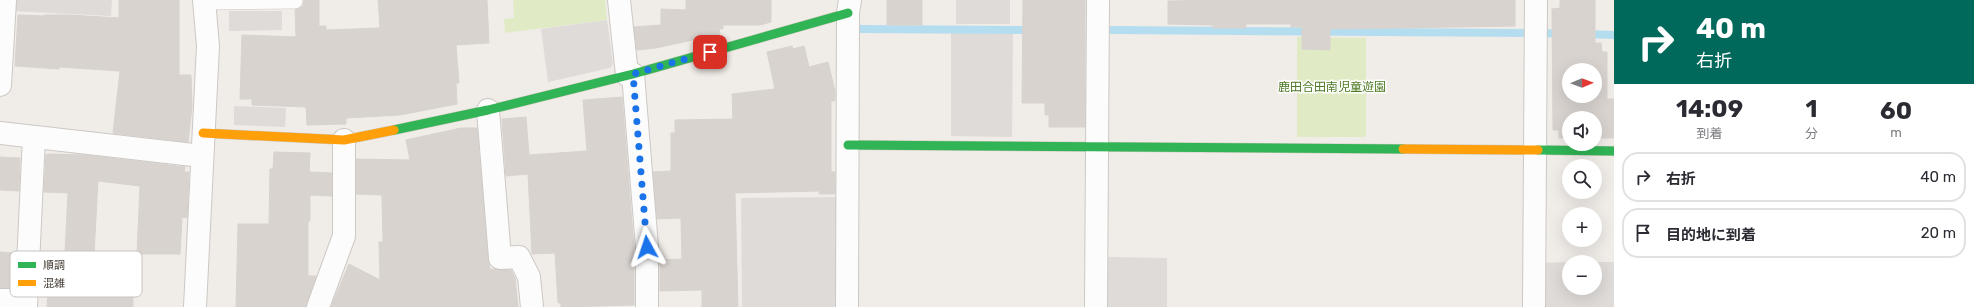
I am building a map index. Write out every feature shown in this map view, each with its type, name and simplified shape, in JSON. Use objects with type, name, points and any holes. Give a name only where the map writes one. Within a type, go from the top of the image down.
[{"type":"street","points":[[0,85],[5,0]]},
{"type":"street","points":[[619,0],[630,74],[647,247],[647,307]]},
{"type":"street","points":[[1096,307],[1098,0]]},
{"type":"street","points":[[1534,307],[1536,0]]},
{"type":"street","points":[[195,307],[208,46],[204,1]]},
{"type":"street","points":[[203,133],[344,140],[488,110],[630,74],[849,7],[847,307]]},
{"type":"street","points":[[488,110],[500,258],[519,257],[529,277],[532,307]]},
{"type":"street","points":[[0,133],[202,156]]},
{"type":"street","points":[[29,251],[34,137]]},
{"type":"street","points":[[318,307],[344,236],[344,140]]},
{"type":"street","points":[[848,145],[1614,151]]},
{"type":"street","points":[[0,300],[26,304]]},
{"type":"lane","points":[[204,1],[295,0]]},
{"type":"green space","points":[[513,0],[605,0],[607,20],[505,33],[504,19],[514,18]]},
{"type":"green space","name":"鹿田合田南児童遊園","points":[[1297,37],[1366,38],[1366,137],[1297,137]]},
{"type":"shaded area","points":[[14,0],[112,0],[111,16],[13,11]]},
{"type":"shaded area","points":[[956,0],[1010,0],[1010,24],[956,24]]},
{"type":"shaded area","points":[[229,11],[282,11],[282,30],[229,31]]},
{"type":"shaded area","points":[[607,20],[613,64],[610,68],[548,82],[541,29]]},
{"type":"shaded area","points":[[951,33],[1013,33],[1012,137],[951,136]]},
{"type":"shaded area","points":[[234,106],[286,108],[285,127],[234,125]]},
{"type":"shaded area","points":[[841,197],[840,307],[742,307],[741,198]]},
{"type":"shaded area","points":[[1106,257],[1167,258],[1167,307],[1106,307]]},
{"type":"shaded area","points":[[1562,262],[1562,295],[1602,295],[1602,262],[1614,262],[1614,307],[1541,307],[1541,263]]},
{"type":"building","points":[[119,0],[179,0],[179,75],[191,75],[192,107],[188,142],[113,133],[120,71],[15,66],[18,15],[69,15],[119,18]]},
{"type":"building","points":[[304,0],[319,0],[319,26],[326,26],[326,30],[380,28],[378,0],[487,0],[489,43],[456,45],[459,83],[456,83],[457,104],[400,115],[346,118],[346,124],[307,125],[306,107],[252,105],[252,99],[240,99],[242,35],[296,37],[295,10],[303,6]]},
{"type":"building","points":[[686,0],[771,0],[771,22],[760,25],[723,25],[723,29],[719,29],[720,34],[656,48],[637,50],[634,27],[661,25],[661,9],[686,10]]},
{"type":"building","points":[[887,0],[922,0],[922,25],[887,25]]},
{"type":"building","points":[[1023,0],[1085,0],[1085,127],[1049,127],[1049,115],[1045,115],[1045,103],[1022,103]]},
{"type":"building","points":[[1515,0],[1515,26],[1330,29],[1330,50],[1302,49],[1302,27],[1291,27],[1291,24],[1246,24],[1246,28],[1213,28],[1213,25],[1168,24],[1168,1]]},
{"type":"building","points":[[1560,0],[1595,0],[1595,43],[1601,43],[1602,52],[1607,52],[1607,99],[1614,99],[1614,138],[1602,138],[1602,111],[1562,111],[1562,138],[1559,138],[1559,130],[1553,130],[1552,9],[1560,8]]},
{"type":"building","points":[[792,46],[793,49],[804,46],[809,67],[828,62],[835,91],[835,101],[831,101],[831,172],[835,172],[835,194],[819,194],[819,191],[735,193],[738,307],[702,307],[702,290],[660,291],[660,260],[682,259],[681,218],[657,219],[653,172],[671,171],[671,133],[675,133],[675,120],[733,119],[732,94],[775,89],[767,52]]},
{"type":"building","points":[[622,97],[634,248],[634,305],[561,307],[561,303],[558,303],[555,253],[532,254],[528,174],[506,176],[502,119],[526,117],[529,155],[587,151],[583,100]]},
{"type":"building","points":[[461,128],[477,128],[490,269],[511,270],[515,278],[518,307],[331,307],[349,264],[380,280],[379,242],[383,242],[382,195],[356,194],[356,159],[410,160],[406,140]]},
{"type":"building","points":[[274,152],[310,153],[309,172],[332,173],[332,196],[310,195],[310,221],[308,221],[308,276],[316,276],[306,307],[236,307],[238,224],[269,224],[270,169],[273,169]]},
{"type":"building","points":[[46,155],[84,155],[185,167],[184,172],[189,172],[187,218],[182,217],[180,254],[142,254],[142,251],[137,251],[140,186],[98,181],[94,251],[65,251],[68,193],[44,192]]},
{"type":"building","points":[[0,157],[20,158],[19,191],[0,190]]},
{"type":"building","points":[[0,252],[10,253],[10,288],[0,288]]},
{"type":"building","points":[[48,297],[133,297],[133,307],[47,307]]},
{"type":"waterway","points":[[859,29],[1033,30]]},
{"type":"waterway","points":[[1112,30],[1525,33]]},
{"type":"waterway","points":[[1543,33],[1563,34]]},
{"type":"waterway","points":[[1585,34],[1614,35]]},
{"type":"traffic: fast","points":[[394,130],[488,110],[633,74],[848,13]]},
{"type":"traffic: fast","points":[[848,145],[1403,149]]},
{"type":"traffic: fast","points":[[1538,150],[1614,151]]},
{"type":"traffic: slow","points":[[203,133],[344,140],[394,130]]},
{"type":"traffic: slow","points":[[1403,149],[1538,150]]},
{"type":"route","points":[[647,247],[633,74],[710,52]]}]
